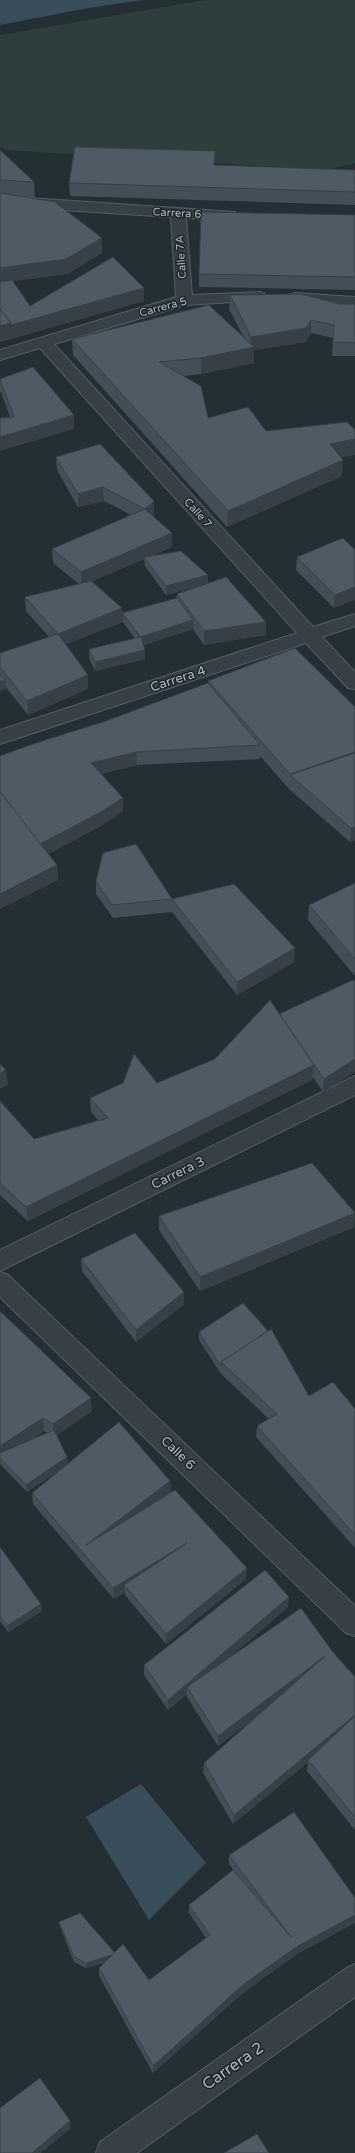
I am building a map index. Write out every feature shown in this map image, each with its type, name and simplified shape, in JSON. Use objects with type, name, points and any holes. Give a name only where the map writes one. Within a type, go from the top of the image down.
[{"type":"street","name":"Carrera 6","points":[[0,201],[178,214],[247,215]]},
{"type":"street","name":"Calle 7A","points":[[178,214],[184,300]]},
{"type":"street","name":"Carrera 5","points":[[0,355],[184,300],[276,297],[355,302]]},
{"type":"street","name":"Calle 7","points":[[43,342],[310,636],[355,683]]},
{"type":"street","name":"Carrera 4","points":[[0,737],[355,620]]},
{"type":"street","name":"Carrera 3","points":[[0,1261],[355,1085]]},
{"type":"street","name":"Calle 6","points":[[0,1282],[355,1624]]},
{"type":"street","name":"Carrera 2","points":[[111,2153],[355,1979]]},
{"type":"green space","points":[[205,0],[355,0],[355,163],[327,170],[6,150],[0,147],[0,35]]},
{"type":"water","points":[[0,0],[143,0],[88,8],[0,25]]},
{"type":"water","points":[[141,1784],[206,1863],[149,1920],[86,1817]]},
{"type":"building","points":[[75,147],[215,151],[214,165],[355,170],[355,192],[69,183]]},
{"type":"building","points":[[0,150],[34,182],[0,180]]},
{"type":"building","points":[[0,193],[55,202],[102,238],[66,259],[0,268]]},
{"type":"building","points":[[201,212],[355,215],[355,277],[199,274]]},
{"type":"building","points":[[113,257],[144,288],[11,325],[0,309],[0,282],[12,280],[30,306]]},
{"type":"building","points":[[301,294],[339,304],[355,304],[355,343],[333,342],[334,325],[311,320],[306,328],[251,337],[230,295]]},
{"type":"building","points":[[209,305],[254,347],[201,358],[159,362],[201,386],[208,418],[248,407],[266,431],[347,422],[355,430],[355,439],[330,444],[343,460],[228,511],[72,339]]},
{"type":"building","points":[[0,309],[11,323],[0,326]]},
{"type":"building","points":[[33,367],[74,415],[0,437],[0,418],[14,417],[0,379]]},
{"type":"building","points":[[100,444],[154,501],[145,509],[103,487],[78,494],[56,457]]},
{"type":"building","points":[[145,509],[172,533],[81,572],[52,549]]},
{"type":"building","points":[[343,538],[355,550],[355,587],[335,595],[297,557]]},
{"type":"building","points":[[181,551],[208,575],[166,586],[144,557]]},
{"type":"building","points":[[226,577],[266,622],[204,631],[177,594]]},
{"type":"building","points":[[91,581],[122,608],[58,634],[25,597]]},
{"type":"building","points":[[177,598],[193,620],[141,637],[122,613]]},
{"type":"building","points":[[58,634],[88,675],[27,701],[0,667],[0,653]]},
{"type":"building","points":[[141,637],[145,650],[95,662],[89,649]]},
{"type":"building","points":[[295,648],[355,707],[355,752],[290,774],[208,681]]},
{"type":"building","points":[[0,673],[5,680],[0,682]]},
{"type":"building","points":[[208,683],[260,745],[136,752],[91,763],[123,798],[101,812],[40,844],[0,792],[0,756],[106,721]]},
{"type":"building","points":[[355,753],[355,827],[351,828],[290,775]]},
{"type":"building","points":[[0,792],[57,865],[0,894]]},
{"type":"building","points":[[136,844],[172,899],[112,905],[96,881],[103,853]]},
{"type":"building","points":[[355,883],[355,959],[309,905]]},
{"type":"building","points":[[234,884],[295,948],[237,982],[172,899]]},
{"type":"building","points":[[353,980],[355,982],[355,1059],[324,1079],[279,1014]]},
{"type":"building","points":[[270,1000],[314,1065],[26,1207],[0,1183],[0,1101],[34,1139],[108,1118],[90,1098],[123,1083],[134,1054],[157,1083],[215,1059]]},
{"type":"building","points":[[0,1064],[6,1070],[0,1074]]},
{"type":"building","points":[[312,1163],[355,1213],[200,1277],[159,1216]]},
{"type":"building","points":[[135,1233],[184,1292],[136,1330],[81,1259]]},
{"type":"building","points":[[243,1303],[268,1331],[221,1362],[221,1366],[199,1332]]},
{"type":"building","points":[[0,1311],[91,1398],[53,1424],[43,1418],[0,1446]]},
{"type":"building","points":[[271,1329],[309,1396],[333,1382],[355,1409],[355,1535],[257,1426],[277,1414],[221,1362]]},
{"type":"building","points":[[119,1422],[170,1481],[86,1545],[175,1490],[247,1568],[166,1634],[124,1585],[187,1543],[113,1588],[32,1493]]},
{"type":"building","points":[[54,1430],[67,1457],[26,1485],[0,1458],[0,1453]]},
{"type":"building","points":[[0,1547],[41,1604],[7,1626],[0,1616]]},
{"type":"building","points":[[265,1570],[289,1597],[168,1700],[144,1665]]},
{"type":"building","points":[[301,1608],[332,1651],[355,1677],[355,1715],[234,1815],[204,1763],[325,1656],[218,1736],[187,1687]]},
{"type":"building","points":[[355,1716],[355,1817],[308,1760]]},
{"type":"building","points":[[294,1812],[355,1898],[355,1915],[298,1946],[244,1984],[153,2066],[99,1968],[123,1944],[149,1980],[210,1935],[189,1905],[233,1870],[291,1937],[229,1855]]},
{"type":"building","points":[[80,1913],[114,1952],[112,1955],[86,1963],[74,1957],[59,1922]]},
{"type":"building","points":[[40,2078],[70,2121],[32,2153],[0,2153],[0,2108]]},
{"type":"building","points":[[257,2134],[269,2153],[224,2153]]}]
